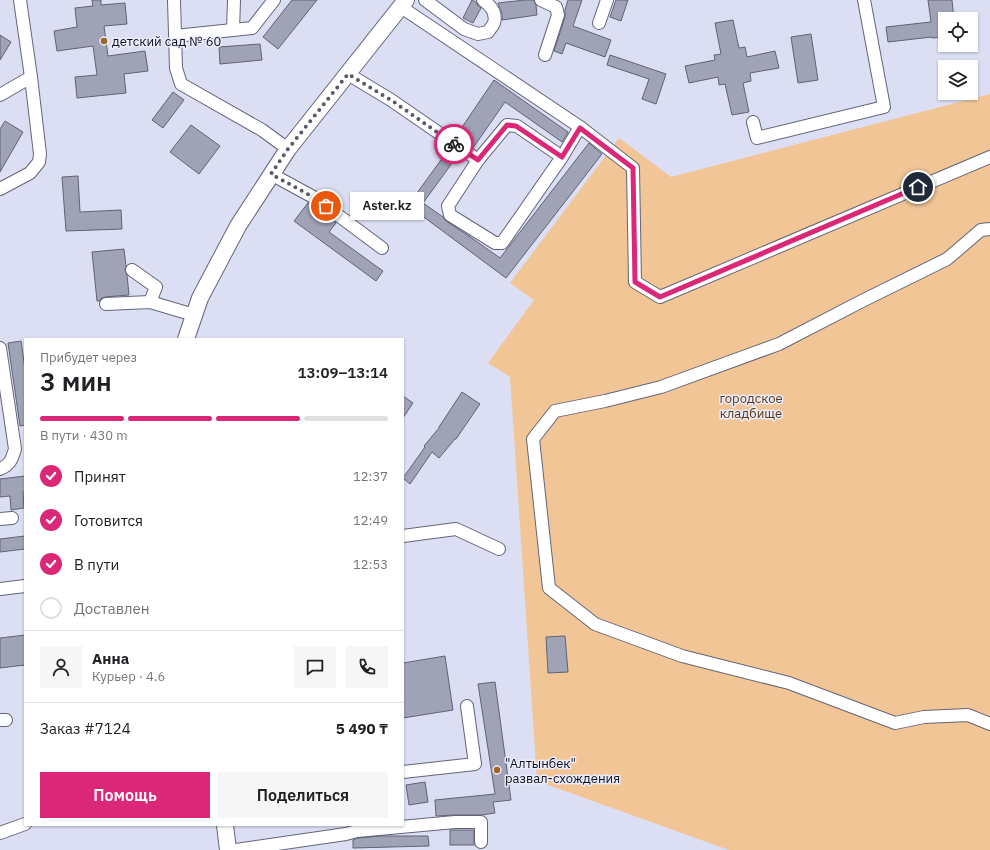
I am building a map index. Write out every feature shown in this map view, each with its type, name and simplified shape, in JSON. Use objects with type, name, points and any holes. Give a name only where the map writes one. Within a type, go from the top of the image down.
[{"type":"main road","points":[[186,338],[200,298],[238,226],[271,174],[288,149],[404,3]]},
{"type":"main road","points":[[225,826],[228,850]]},
{"type":"street","points":[[0,189],[30,173],[39,162],[40,154],[20,0]]},
{"type":"street","points":[[174,0],[176,68],[181,84],[262,130],[288,149]]},
{"type":"street","points":[[233,30],[234,0]]},
{"type":"street","points":[[175,36],[252,28],[274,0]]},
{"type":"street","points":[[425,0],[464,29],[478,34],[488,32],[494,23],[494,13],[490,5],[483,0]]},
{"type":"street","points":[[541,0],[556,7],[558,15],[545,54]]},
{"type":"street","points":[[599,23],[608,0]]},
{"type":"street","points":[[753,122],[757,138],[884,107],[864,0]]},
{"type":"street","points":[[404,3],[580,128],[633,168],[635,282],[660,297],[990,157]]},
{"type":"street","points":[[348,74],[391,100],[478,160]]},
{"type":"street","points":[[0,95],[31,77]]},
{"type":"street","points":[[562,157],[516,126],[507,125],[478,160],[448,206],[450,215],[495,243],[502,244],[562,157],[580,128]]},
{"type":"street","points":[[271,174],[315,198],[382,248]]},
{"type":"street","points":[[990,229],[981,230],[947,259],[780,344],[661,387],[605,401],[554,411],[533,439],[549,588],[595,624],[682,656],[789,683],[895,723],[924,717],[968,715],[990,724]]},
{"type":"street","points":[[132,270],[156,288],[150,302]]},
{"type":"street","points":[[106,304],[150,302],[194,315]]},
{"type":"street","points":[[0,348],[4,401],[15,449],[11,462],[0,469]]},
{"type":"street","points":[[404,536],[456,529],[499,549]]},
{"type":"street","points":[[0,589],[24,586]]},
{"type":"street","points":[[404,772],[476,764],[467,706]]},
{"type":"street","points":[[236,850],[346,834],[357,831],[455,822],[481,822],[482,842]]},
{"type":"street","points":[[0,833],[24,824]]},
{"type":"green space","name":"городское кладбище","points":[[990,94],[990,850],[729,850],[537,781],[510,377],[488,363],[534,300],[510,283],[619,138],[671,177],[967,100],[978,100],[978,97]]},
{"type":"building","points":[[92,0],[101,0],[101,5],[125,3],[127,24],[104,26],[108,56],[145,51],[148,71],[124,74],[126,93],[77,98],[75,77],[97,75],[93,46],[57,51],[54,31],[77,27],[75,8],[93,6]]},
{"type":"building","points":[[292,0],[317,0],[278,49],[263,37]]},
{"type":"building","points":[[472,0],[481,8],[473,23],[463,18]]},
{"type":"building","points":[[534,0],[537,15],[502,20],[502,14],[498,3]]},
{"type":"building","points":[[568,0],[582,0],[573,26],[611,40],[605,57],[566,43],[562,54],[554,51],[565,17],[565,10]]},
{"type":"building","points":[[616,0],[628,0],[621,21],[610,17]]},
{"type":"building","points":[[928,0],[952,0],[953,12],[938,12],[938,38],[888,42],[886,27],[931,22]]},
{"type":"building","points":[[733,20],[739,48],[745,47],[747,57],[775,51],[779,68],[750,73],[751,81],[743,83],[749,112],[732,115],[725,84],[719,85],[718,77],[689,83],[685,66],[715,60],[714,55],[721,54],[715,23]]},
{"type":"building","points":[[811,34],[818,80],[798,83],[791,37]]},
{"type":"building","points":[[0,35],[11,42],[0,60]]},
{"type":"building","points":[[260,44],[262,60],[220,64],[219,47]]},
{"type":"building","points":[[610,55],[666,74],[656,104],[642,99],[649,79],[607,65]]},
{"type":"building","points":[[494,80],[568,132],[562,142],[505,102],[473,148],[456,136]]},
{"type":"building","points":[[173,92],[184,100],[163,128],[152,120]]},
{"type":"building","points":[[5,121],[23,132],[0,172],[0,129]]},
{"type":"building","points":[[191,125],[220,146],[199,174],[170,152]]},
{"type":"building","points":[[589,143],[602,154],[506,278],[417,212],[415,214],[406,208],[449,149],[458,155],[423,203],[443,217],[446,221],[500,258]]},
{"type":"building","points":[[78,176],[80,212],[121,210],[122,229],[66,231],[62,177]]},
{"type":"building","points":[[308,203],[336,223],[329,232],[383,271],[376,281],[294,221]]},
{"type":"building","points":[[124,249],[125,270],[129,295],[105,297],[97,301],[92,252]]},
{"type":"building","points":[[21,341],[24,362],[24,425],[20,426],[8,343]]},
{"type":"building","points":[[462,392],[480,404],[456,439],[439,458],[432,452],[410,484],[404,479],[404,477],[425,447],[424,446],[439,427]]},
{"type":"building","points":[[404,397],[413,403],[404,416]]},
{"type":"building","points":[[24,476],[24,508],[11,510],[10,496],[0,497],[0,479]]},
{"type":"building","points":[[24,536],[24,549],[0,552],[0,539]]},
{"type":"building","points":[[24,635],[24,665],[0,668],[0,638]]},
{"type":"building","points":[[565,636],[568,672],[548,673],[546,637]]},
{"type":"building","points":[[445,656],[453,710],[404,718],[404,663]]},
{"type":"building","points":[[495,682],[511,800],[493,802],[495,813],[481,815],[436,816],[435,800],[495,794],[478,684]]},
{"type":"building","points":[[425,782],[428,802],[409,805],[406,785]]},
{"type":"building","points":[[450,830],[474,830],[474,845],[450,845]]},
{"type":"building","points":[[381,836],[428,836],[429,846],[353,848],[353,840],[358,838]]},
{"type":"way so far","points":[[326,206],[315,198],[271,174],[288,149],[348,74],[391,100],[454,144]]},
{"type":"place","name":"детский сад № 60","points":[[104,41]]},
{"type":"place","name":"Aster.kz","points":[[326,206]]},
{"type":"place","name":"\"Алтынбек\" развал-схождения","points":[[497,770]]},
{"type":"route","points":[[454,144],[478,160],[507,125],[516,126],[562,157],[580,128],[633,168],[635,282],[660,297],[918,187]]}]
